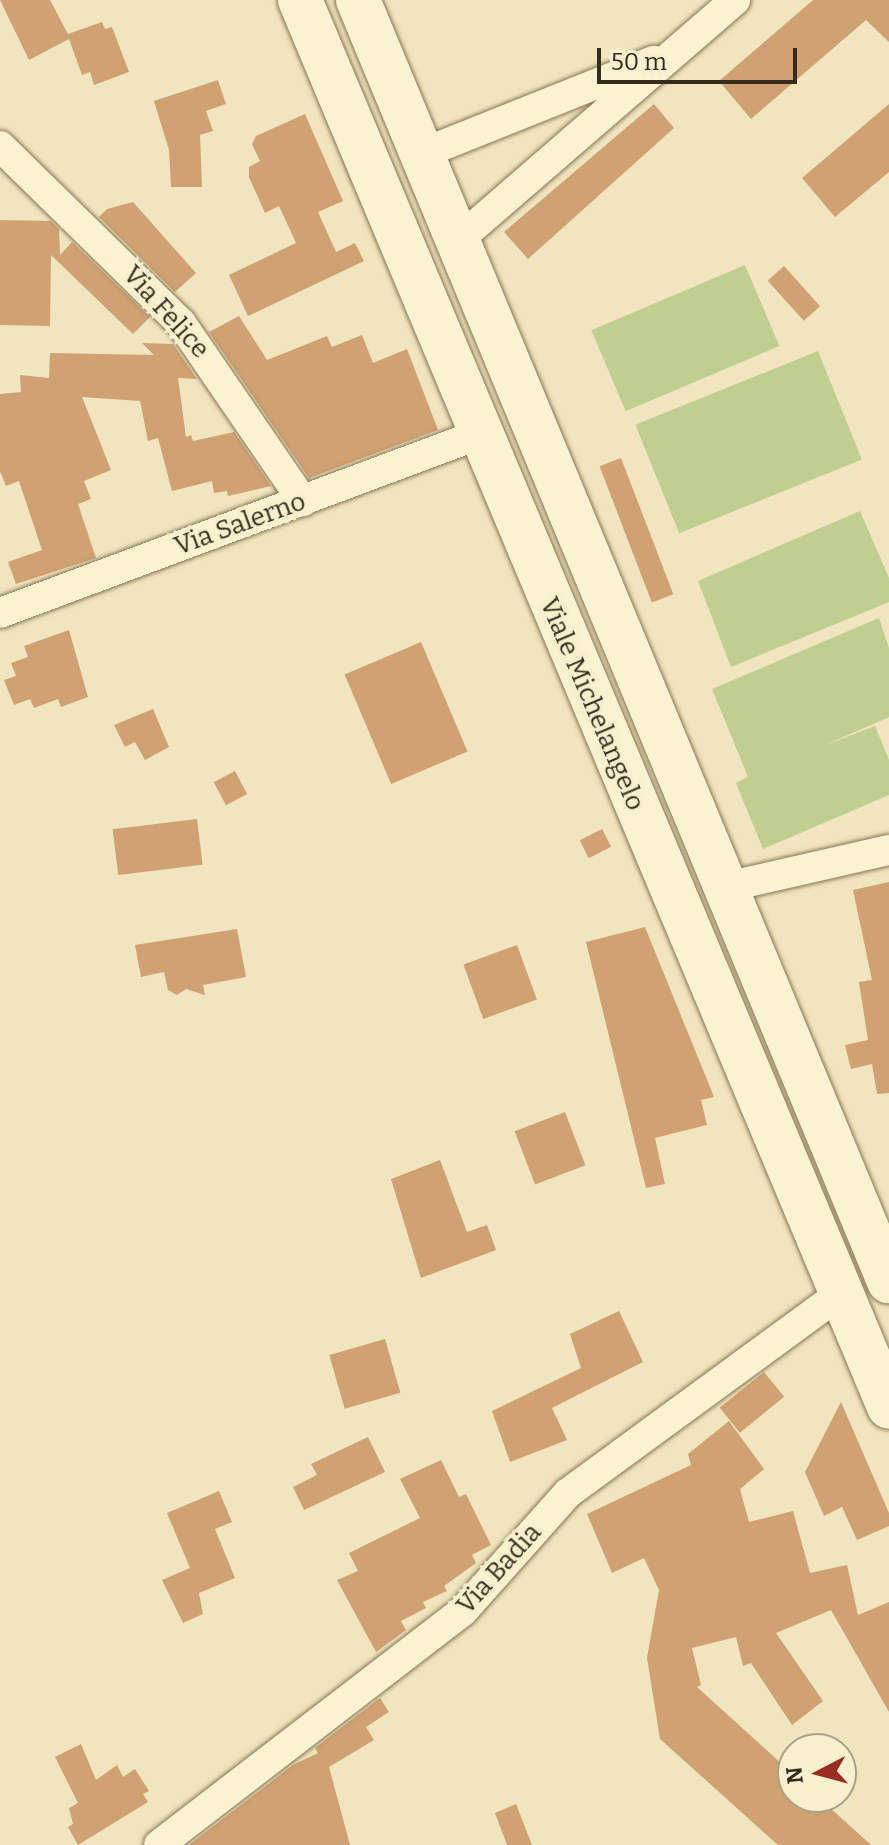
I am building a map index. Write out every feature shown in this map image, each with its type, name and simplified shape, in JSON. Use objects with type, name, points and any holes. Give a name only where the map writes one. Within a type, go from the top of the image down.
[{"type":"street","name":"Viale Michelangelo","points":[[300,0],[573,659],[889,1407]]},
{"type":"street","name":"Viale Michelangelo","points":[[358,0],[621,638],[884,1251]]},
{"type":"street","points":[[457,241],[735,0]]},
{"type":"street","points":[[421,154],[674,53]]},
{"type":"street","name":"Via Felice","points":[[0,146],[181,323],[303,501]]},
{"type":"street","name":"Via Salerno","points":[[0,613],[480,434]]},
{"type":"street","points":[[573,659],[621,638]]},
{"type":"street","points":[[726,887],[889,850]]},
{"type":"street","name":"Via Badia","points":[[159,1845],[462,1612],[568,1493],[840,1294]]},
{"type":"green space","points":[[745,265],[779,346],[626,411],[591,330]]},
{"type":"green space","points":[[818,351],[862,459],[679,533],[635,425]]},
{"type":"green space","points":[[860,511],[889,578],[889,602],[731,667],[698,581]]},
{"type":"green space","points":[[879,618],[889,648],[889,717],[823,746],[875,726],[889,760],[889,795],[763,849],[736,783],[748,777],[712,689]]},
{"type":"building","points":[[0,0],[50,0],[68,34],[102,22],[105,29],[112,27],[129,72],[94,85],[90,72],[82,75],[69,39],[29,60]]},
{"type":"building","points":[[813,0],[889,0],[889,42],[866,20],[751,119],[719,81]]},
{"type":"building","points":[[218,80],[226,104],[206,111],[213,131],[200,135],[202,187],[171,187],[169,150],[154,101]]},
{"type":"building","points":[[654,104],[674,128],[528,259],[504,232]]},
{"type":"building","points":[[889,104],[889,172],[835,217],[802,178]]},
{"type":"building","points":[[305,114],[343,201],[318,212],[336,252],[355,243],[364,261],[248,316],[229,275],[296,243],[279,206],[265,213],[249,177],[249,167],[260,161],[252,144],[256,136]]},
{"type":"building","points":[[133,202],[196,273],[175,292],[99,217],[107,209]]},
{"type":"building","points":[[0,220],[51,221],[59,229],[60,255],[72,242],[150,317],[133,334],[51,255],[50,326],[0,325]]},
{"type":"building","points":[[784,266],[820,306],[804,321],[768,281]]},
{"type":"building","points":[[239,316],[267,360],[327,336],[332,347],[362,335],[373,363],[407,349],[438,430],[309,478],[209,332]]},
{"type":"building","points":[[142,343],[173,344],[197,379],[178,378],[186,437],[191,435],[193,441],[234,432],[271,486],[228,496],[227,491],[214,493],[212,481],[172,491],[158,438],[148,441],[140,401],[82,397],[111,470],[84,481],[91,499],[78,504],[96,558],[16,584],[8,562],[42,550],[19,481],[6,486],[0,471],[0,394],[21,392],[20,375],[49,378],[50,353],[154,355]]},
{"type":"building","points":[[621,458],[673,594],[652,603],[600,466]]},
{"type":"building","points":[[69,630],[88,697],[61,707],[58,699],[34,708],[30,699],[14,705],[4,680],[16,676],[11,663],[28,657],[24,646]]},
{"type":"building","points":[[421,642],[467,752],[391,784],[345,674]]},
{"type":"building","points":[[153,709],[169,747],[145,760],[135,742],[125,747],[114,725]]},
{"type":"building","points":[[235,771],[247,794],[226,805],[214,782]]},
{"type":"building","points":[[197,819],[203,865],[118,875],[113,829]]},
{"type":"building","points":[[602,829],[611,847],[589,858],[580,840]]},
{"type":"building","points":[[889,882],[889,1093],[877,1094],[872,1064],[851,1069],[845,1045],[868,1040],[859,982],[872,980],[853,890]]},
{"type":"building","points":[[645,927],[714,1097],[701,1100],[707,1125],[655,1138],[665,1184],[646,1188],[586,942]]},
{"type":"building","points":[[237,929],[246,977],[203,985],[205,995],[186,989],[177,995],[168,990],[164,972],[141,977],[135,945]]},
{"type":"building","points":[[517,945],[537,1000],[483,1019],[463,964]]},
{"type":"building","points":[[565,1112],[585,1165],[535,1185],[515,1131]]},
{"type":"building","points":[[440,1160],[467,1232],[487,1225],[496,1250],[421,1278],[391,1179]]},
{"type":"building","points":[[619,1311],[643,1362],[552,1408],[567,1440],[510,1462],[492,1411],[581,1368],[570,1334]]},
{"type":"building","points":[[385,1339],[400,1393],[345,1409],[329,1355]]},
{"type":"building","points":[[764,1372],[784,1397],[740,1433],[720,1408]]},
{"type":"building","points":[[841,1402],[889,1513],[889,1526],[857,1540],[842,1507],[824,1516],[805,1472]]},
{"type":"building","points":[[729,1421],[764,1469],[740,1489],[749,1522],[793,1511],[810,1573],[847,1565],[858,1615],[889,1602],[889,1712],[831,1610],[776,1633],[823,1701],[792,1725],[751,1663],[743,1666],[736,1637],[692,1648],[701,1685],[697,1687],[777,1760],[777,1813],[836,1813],[871,1845],[778,1845],[660,1739],[647,1658],[659,1590],[644,1558],[612,1573],[587,1514],[691,1465],[688,1454]]},
{"type":"building","points":[[368,1437],[385,1472],[304,1510],[293,1487],[317,1475],[311,1464]]},
{"type":"building","points":[[441,1460],[459,1497],[466,1494],[491,1545],[472,1555],[476,1563],[444,1586],[447,1591],[423,1602],[426,1608],[401,1621],[406,1630],[376,1652],[337,1580],[358,1571],[349,1553],[420,1518],[400,1479]]},
{"type":"building","points":[[219,1491],[232,1522],[215,1529],[235,1578],[199,1593],[203,1614],[183,1623],[162,1580],[190,1568],[167,1513]]},
{"type":"building","points":[[380,1698],[389,1712],[366,1727],[374,1740],[329,1767],[350,1845],[189,1845],[293,1765],[318,1753],[315,1748]]},
{"type":"building","points":[[81,1744],[96,1780],[117,1765],[123,1777],[135,1769],[149,1791],[143,1794],[148,1802],[78,1845],[68,1827],[73,1824],[69,1808],[78,1803],[55,1757]]},
{"type":"building","points":[[516,1804],[532,1845],[507,1845],[495,1813]]}]
